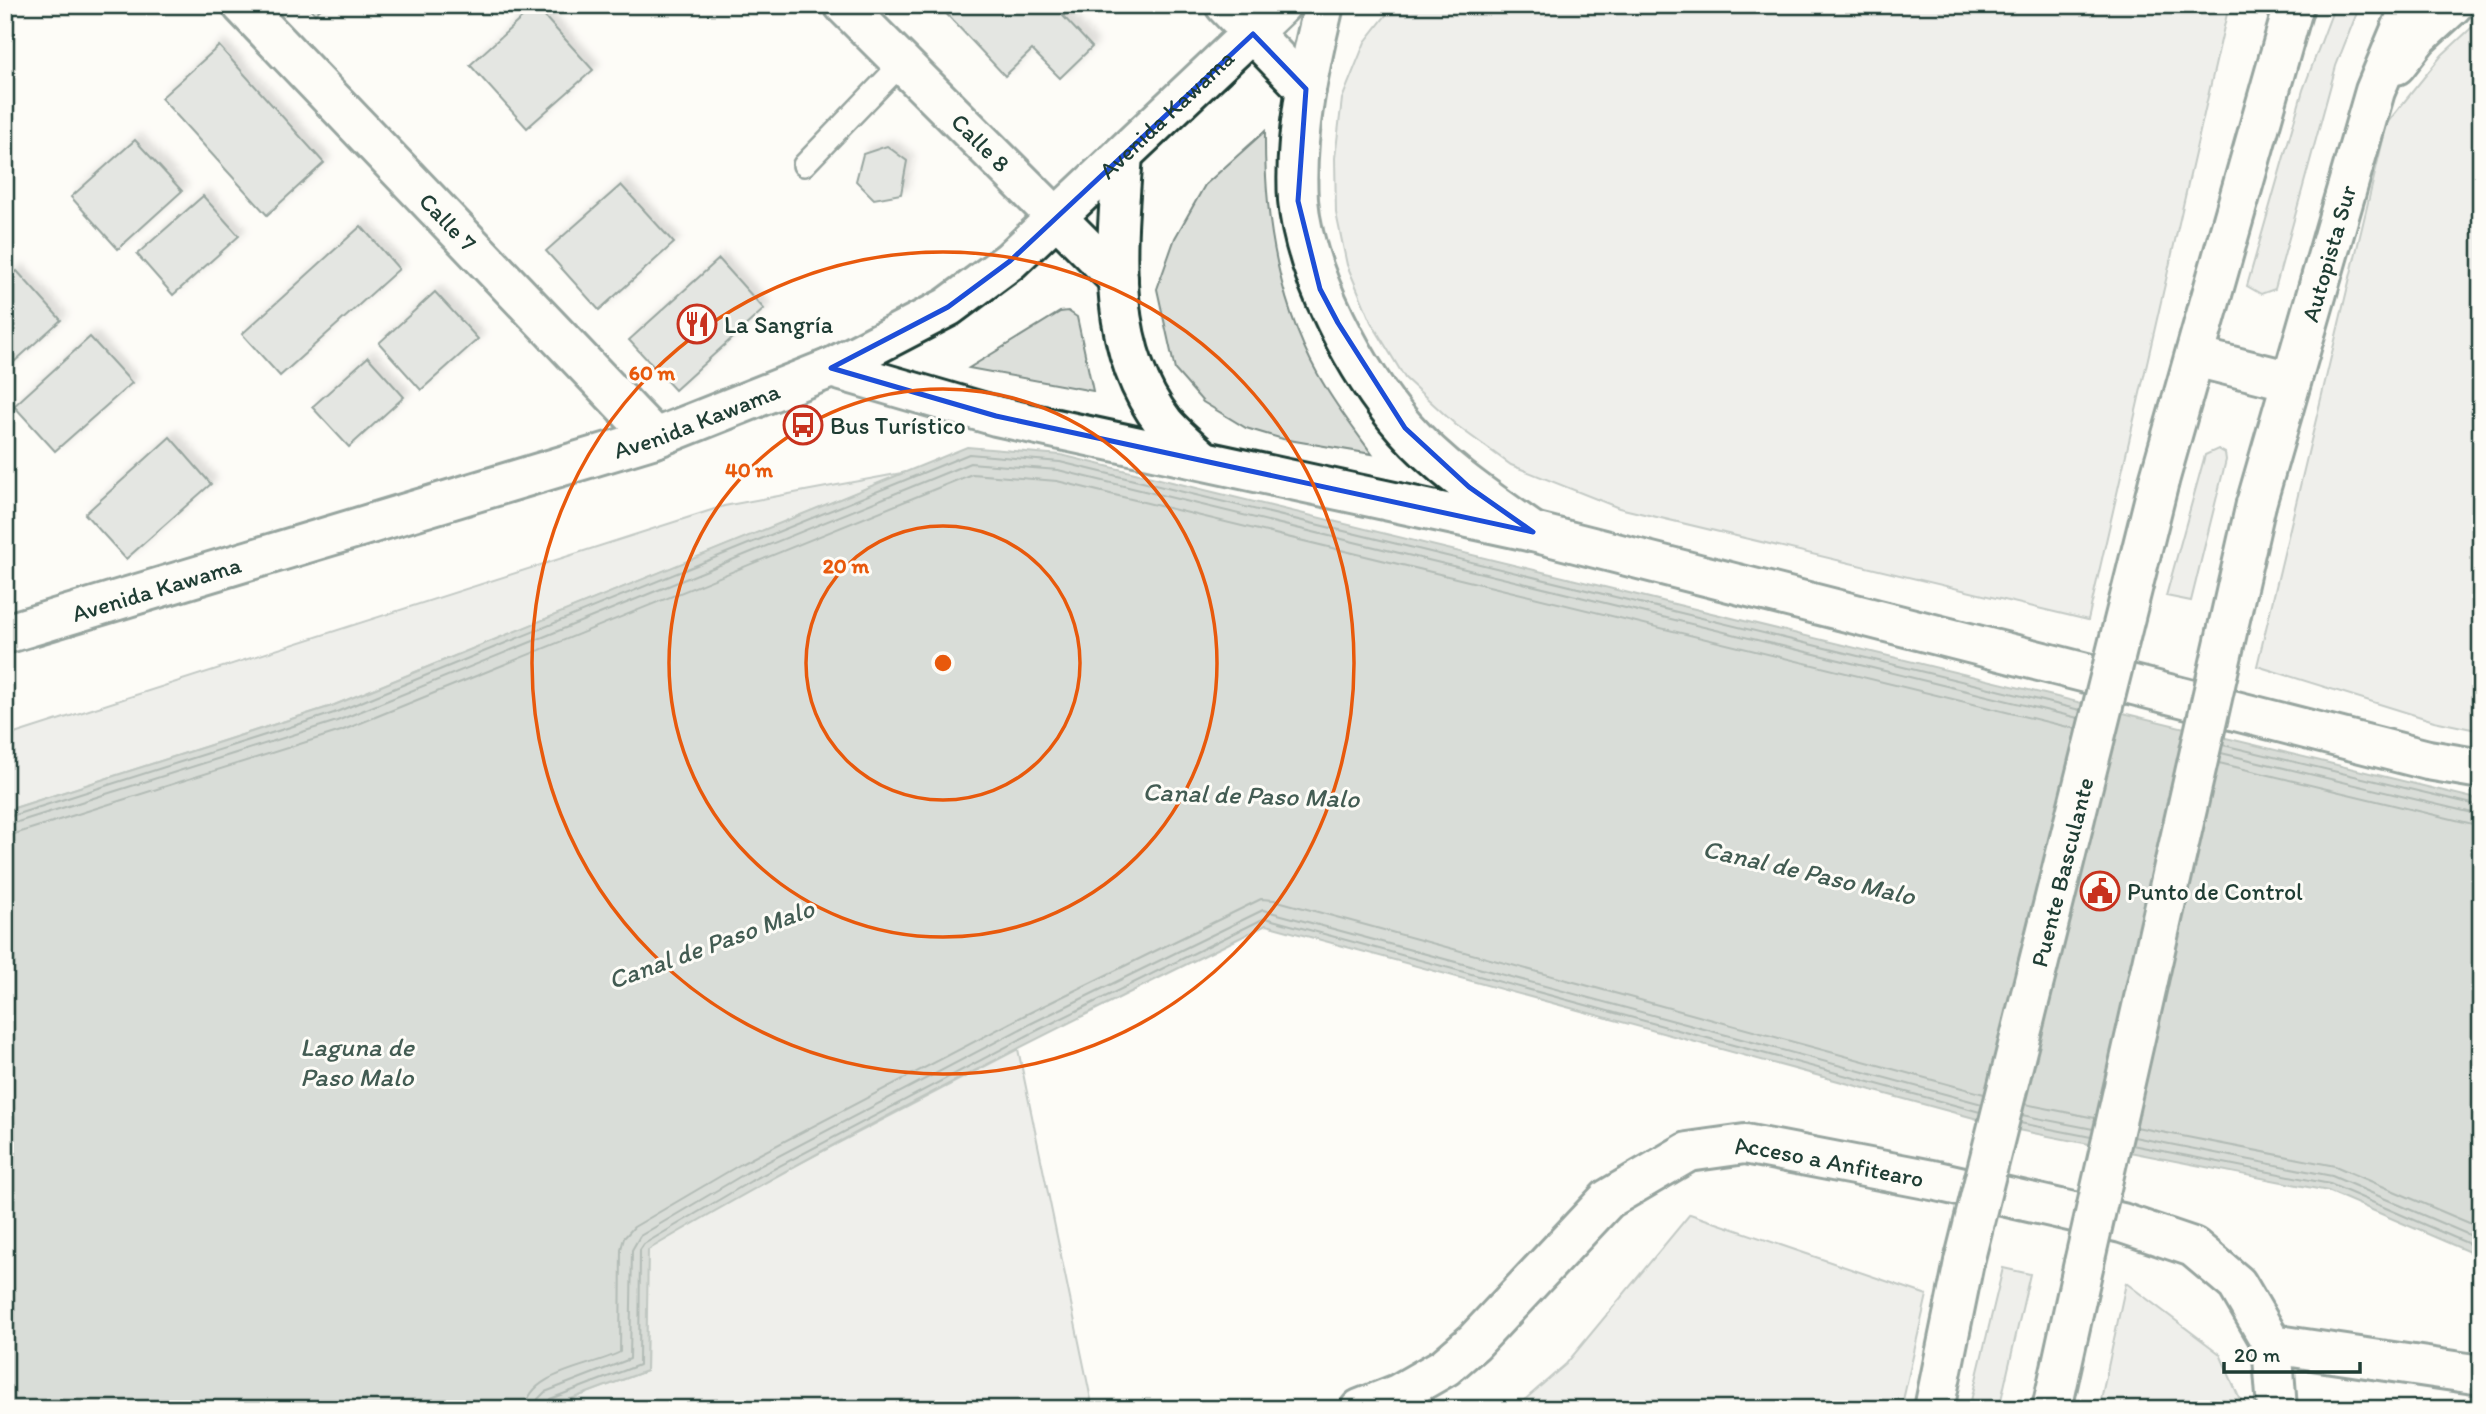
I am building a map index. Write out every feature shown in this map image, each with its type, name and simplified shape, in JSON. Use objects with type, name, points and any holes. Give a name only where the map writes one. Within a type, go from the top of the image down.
[{"type":"main road","name":"Calle 7","points":[[242,5],[656,438]]},
{"type":"main road","name":"Calle 8","points":[[844,5],[1118,279]]},
{"type":"main road","points":[[1225,5],[1306,89]]},
{"type":"main road","name":"Avenida Kawama","points":[[5,634],[656,438],[831,368],[947,307],[1010,261],[1281,5]]},
{"type":"main road","points":[[1324,5],[1306,89],[1298,161],[1298,201],[1306,244],[1320,289],[1370,379],[1405,429],[1469,487],[1533,532]]},
{"type":"main road","name":"Autopista Sur","points":[[2052,1409],[2256,504],[2375,91],[2411,5]]},
{"type":"main road","points":[[2375,91],[2418,37],[2453,5]]},
{"type":"main road","points":[[2291,381],[2195,357],[2293,6]]},
{"type":"main road","points":[[1122,155],[1117,227],[1118,279],[1120,313],[1129,356],[1144,391],[1165,424],[1203,460]]},
{"type":"main road","name":"Puente Basculante","points":[[1934,1409],[1964,1262],[2159,481],[2195,357]]},
{"type":"main road","points":[[831,368],[996,416],[1533,532],[2428,760],[2481,769]]},
{"type":"main road","name":"Acceso a Anfitearo","points":[[1360,1409],[1398,1394],[1454,1359],[1474,1342],[1608,1199],[1688,1152],[1745,1144],[1937,1181],[2123,1223],[2193,1247],[2237,1284],[2272,1344],[2277,1409]]},
{"type":"main road","points":[[2272,1344],[2481,1375]]},
{"type":"lane","points":[[804,165],[902,63]]},
{"type":"highlighted area","points":[[1253,34],[1306,89],[1298,201],[1320,289],[1338,323],[1405,428],[1469,487],[1533,532],[996,416],[831,368],[948,307],[1010,261]]},
{"type":"shaded area","points":[[1394,5],[2229,5],[2088,620],[1619,508],[1511,465],[1456,425],[1405,378],[1371,322],[1347,265],[1336,213],[1335,158],[1342,99],[1365,42]]},
{"type":"shaded area","points":[[2335,5],[2360,5],[2336,66],[2275,289],[2261,294],[2247,286],[2303,90]]},
{"type":"shaded area","points":[[2481,19],[2481,731],[2434,721],[2257,666],[2387,123],[2442,55]]},
{"type":"shaded area","points":[[1265,131],[1271,231],[1296,328],[1331,397],[1372,454],[1283,439],[1246,428],[1203,402],[1175,370],[1157,289],[1175,238],[1205,185]]},
{"type":"shaded area","points":[[1068,311],[1077,317],[1093,391],[969,368],[1060,312]]},
{"type":"shaded area","points":[[2218,449],[2225,453],[2226,460],[2191,601],[2166,596],[2205,455]]},
{"type":"shaded area","points":[[907,472],[332,706],[5,811],[5,737],[724,506]]},
{"type":"shaded area","points":[[1018,1049],[1093,1409],[544,1409],[646,1371],[647,1250],[754,1187]]},
{"type":"shaded area","points":[[1690,1214],[1927,1295],[1901,1409],[1514,1409],[1566,1364]]},
{"type":"shaded area","points":[[2003,1268],[2030,1274],[1999,1409],[1969,1409]]},
{"type":"shaded area","points":[[2126,1283],[2220,1354],[2244,1409],[2099,1409]]},
{"type":"water","name":"Laguna de Paso Malo","points":[[967,447],[1061,455],[2481,800],[2481,1257],[2328,1191],[2018,1130],[1266,925],[876,1122],[648,1250],[646,1371],[544,1409],[5,1409],[5,811],[332,706]]},
{"type":"building","points":[[307,5],[325,5],[315,14]]},
{"type":"building","points":[[938,5],[1075,5],[1063,16],[1092,47],[1060,78],[1032,50],[1005,76]]},
{"type":"building","points":[[535,6],[593,70],[527,128],[470,65]]},
{"type":"building","points":[[219,46],[324,163],[267,215],[161,98]]},
{"type":"building","points":[[135,140],[182,191],[118,249],[71,197]]},
{"type":"building","points":[[887,146],[907,161],[901,194],[874,199],[856,181],[863,154]]},
{"type":"building","points":[[621,185],[674,243],[599,310],[546,251]]},
{"type":"building","points":[[203,196],[239,236],[173,295],[137,254]]},
{"type":"building","points":[[361,226],[399,269],[280,376],[242,334]]},
{"type":"building","name":"La Sangría","points":[[719,259],[764,309],[675,390],[629,340]]},
{"type":"building","points":[[17,271],[61,320],[5,370],[5,282]]},
{"type":"building","points":[[435,292],[478,339],[421,390],[379,343]]},
{"type":"building","points":[[90,337],[132,383],[55,451],[14,406]]},
{"type":"building","points":[[368,357],[404,397],[349,447],[312,407]]},
{"type":"building","points":[[170,437],[211,484],[126,559],[85,514]]},
{"type":"place","name":"La Sangría","points":[[697,324]]},
{"type":"place","name":"Bus Turístico","points":[[803,425]]},
{"type":"place","name":"Punto de Control","points":[[2100,891]]},
{"type":"water label","name":"Canal de Paso Malo","points":[[1251,795]]},
{"type":"water label","name":"Canal de Paso Malo","points":[[1809,872]]},
{"type":"water label","name":"Canal de Paso Malo","points":[[711,944]]}]
